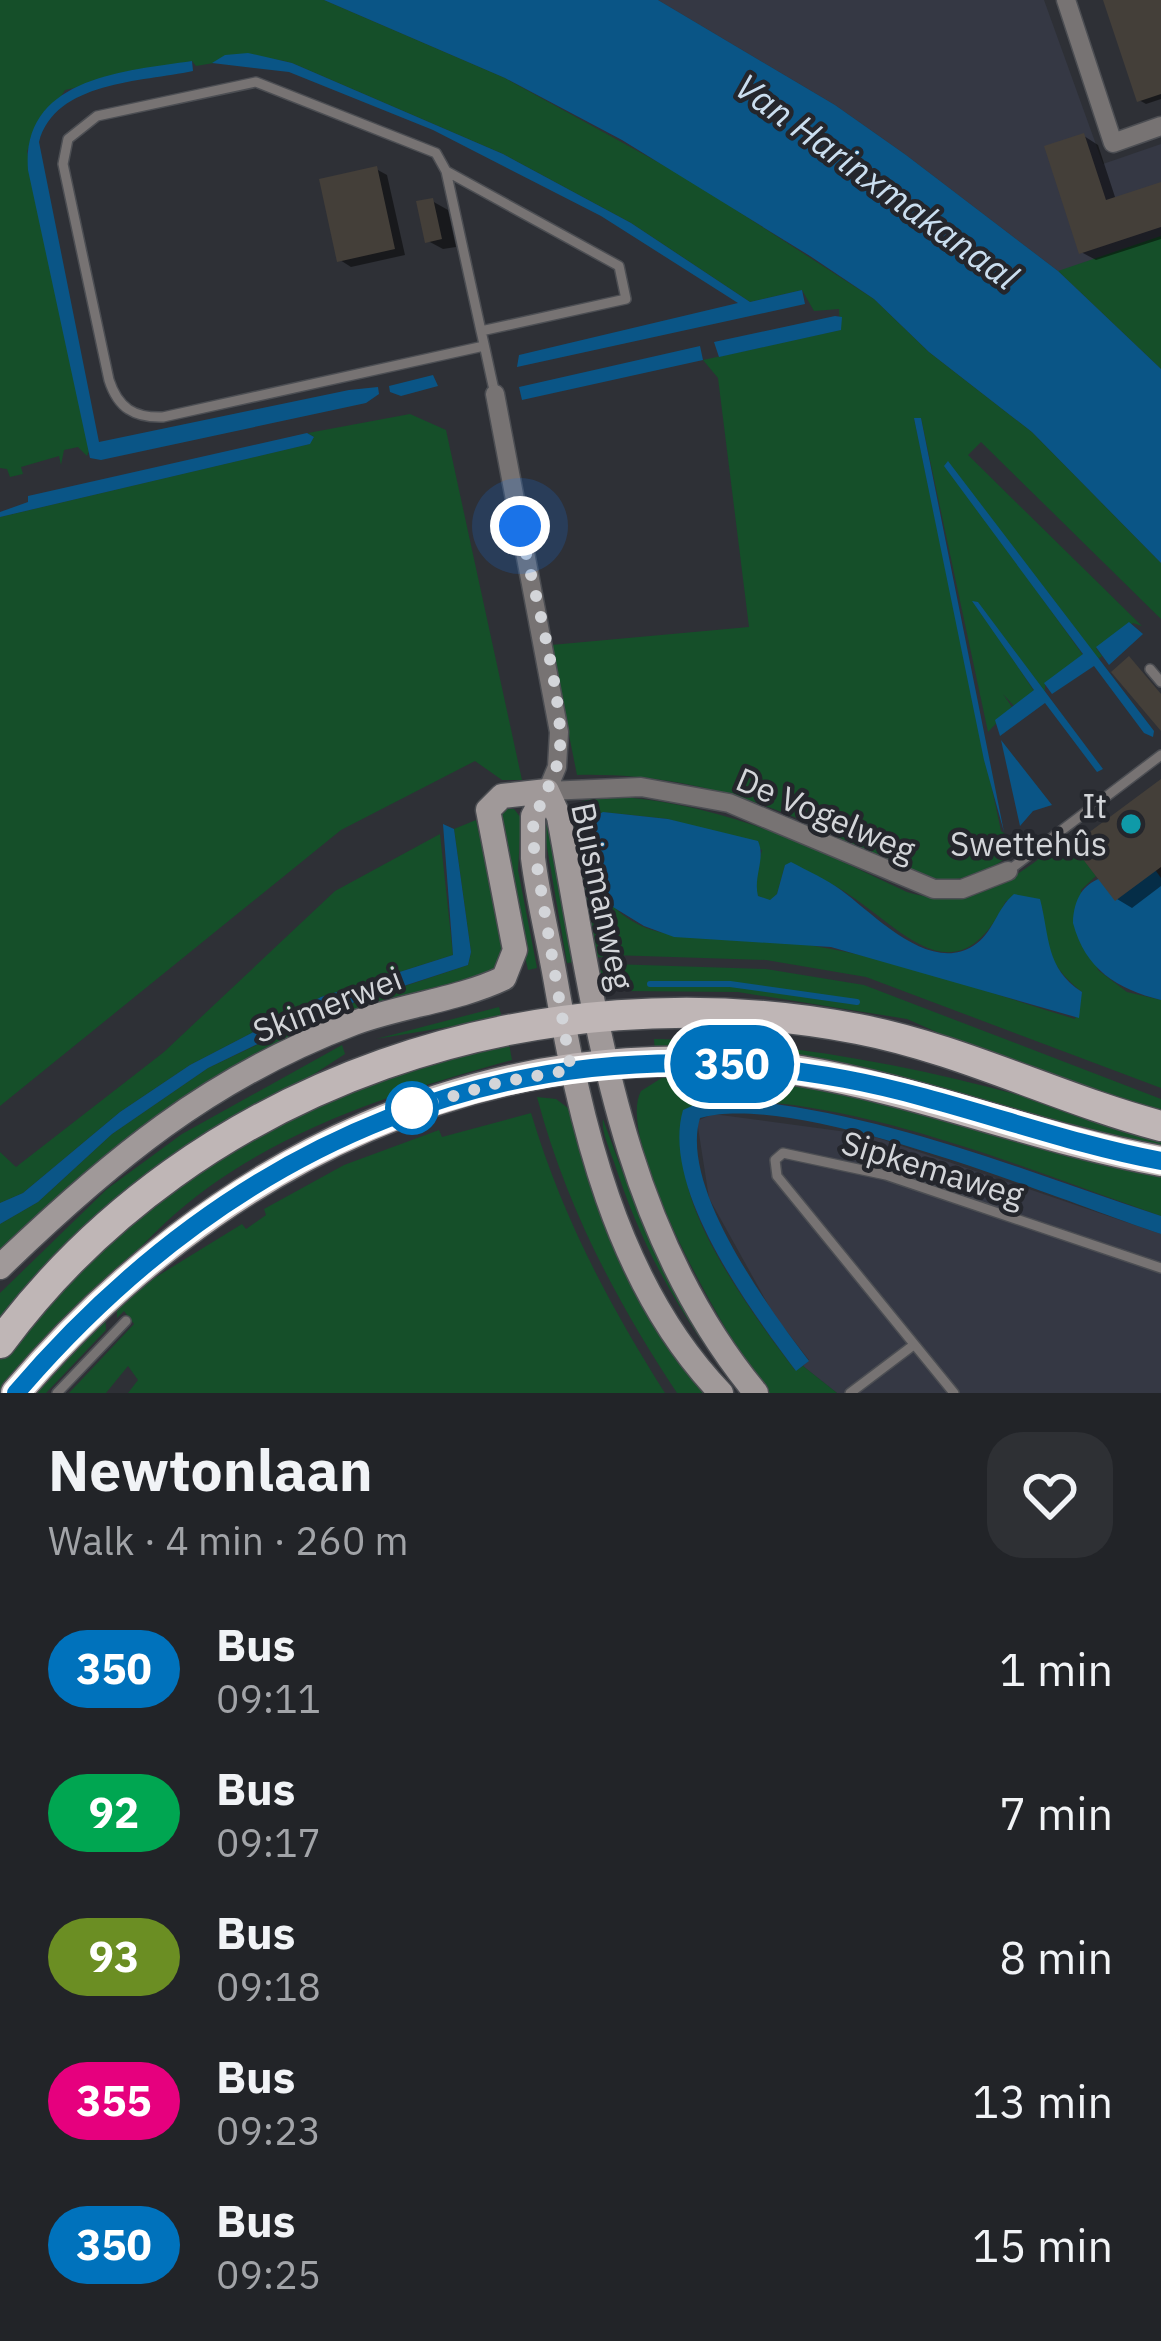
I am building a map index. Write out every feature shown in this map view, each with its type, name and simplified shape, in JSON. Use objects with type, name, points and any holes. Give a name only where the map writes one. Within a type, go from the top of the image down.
[{"type":"main road","points":[[0,1343],[88,1242],[172,1173],[245,1126],[335,1080],[430,1048],[562,1018],[739,1012],[864,1030],[1161,1126]]},
{"type":"main road","points":[[16,1393],[110,1293],[190,1226],[309,1151],[446,1096],[571,1070],[722,1063],[814,1073],[924,1099],[1059,1140],[1161,1161]]},
{"type":"street","points":[[1066,0],[1113,142],[1161,127]]},
{"type":"street","name":"Buismanweg","points":[[495,394],[559,732],[557,767],[533,816],[532,836],[571,1070],[598,1168],[633,1256],[672,1327],[721,1393]]},
{"type":"street","name":"De Vogelweg","points":[[547,791],[641,787],[729,803],[934,889],[962,889],[1008,871]]},
{"type":"street","name":"Buismanweg","points":[[547,791],[559,817],[604,1066],[657,1226],[700,1311],[756,1393]]},
{"type":"street","name":"Skimerwei","points":[[0,1267],[117,1156],[242,1074],[357,1022],[504,978],[515,950],[488,810],[502,796],[547,791]]},
{"type":"lane","points":[[484,346],[163,417],[132,413],[116,398],[109,380],[63,164],[68,139],[97,116],[256,82],[427,148],[441,159],[446,172],[495,394]]},
{"type":"lane","points":[[446,172],[619,266],[626,298],[481,331]]},
{"type":"lane","points":[[1150,669],[1161,682]]},
{"type":"lane","points":[[1008,871],[1161,755]]},
{"type":"lane","name":"Sipkemaweg","points":[[953,1393],[777,1176],[775,1160],[783,1153],[886,1175],[1161,1268]]},
{"type":"lane","points":[[110,1293],[111,1336]]},
{"type":"lane","points":[[57,1393],[126,1321]]},
{"type":"lane","points":[[850,1393],[911,1346]]},
{"type":"shaded area","points":[[658,0],[1044,0],[1103,164],[1161,144],[1161,369],[1058,271],[906,155],[835,105]]},
{"type":"shaded area","points":[[713,1114],[869,1135],[1161,1234],[1161,1393],[837,1393],[803,1366],[809,1360],[774,1315],[709,1198],[697,1121]]},
{"type":"green space","points":[[0,0],[324,0],[505,78],[685,177],[874,299],[929,352],[1032,432],[1161,563],[1161,619],[981,442],[968,455],[1142,626],[1133,623],[1096,648],[1102,656],[1097,660],[945,463],[1083,655],[1045,683],[1045,692],[974,600],[1034,691],[1014,706],[1003,694],[1012,707],[988,732],[921,418],[914,418],[1001,831],[1023,846],[984,871],[939,879],[893,866],[819,828],[731,795],[671,781],[577,775],[551,645],[749,627],[718,378],[703,360],[840,330],[839,309],[814,311],[802,290],[750,302],[631,223],[503,154],[292,63],[254,58],[196,66],[192,61],[65,90],[27,151],[90,449],[87,456],[78,447],[64,450],[61,465],[59,456],[21,467],[23,474],[10,477],[7,469],[0,468]]},
{"type":"green space","points":[[1161,236],[1161,369],[1058,271]]},
{"type":"green space","points":[[410,414],[446,430],[522,780],[502,780],[475,761],[341,830],[0,1106],[0,517],[309,444],[314,437],[308,433]]},
{"type":"green space","points":[[600,795],[644,799],[723,815],[907,892],[931,897],[954,898],[993,887],[1067,837],[1096,876],[1081,890],[1098,970],[1127,992],[1161,1000],[1161,1088],[866,977],[766,960],[611,955],[591,959],[568,821],[581,802]],"holes":[[[603,812],[668,819],[762,850],[754,882],[758,896],[770,901],[777,894],[785,865],[837,887],[925,947],[946,952],[966,948],[986,932],[1006,901],[1043,910],[1051,956],[1082,992],[1075,1019],[836,950],[755,939],[681,936],[646,928],[615,908],[602,887],[598,863]]]},
{"type":"green space","points":[[514,809],[521,818],[518,870],[537,968],[528,970],[497,812]]},
{"type":"green space","points":[[476,820],[504,945],[498,970],[213,1081],[138,1129],[0,1252],[0,1224],[38,1202],[112,1134],[208,1068],[324,1013],[468,965],[471,952],[454,829]]},
{"type":"green space","points":[[551,823],[579,962],[567,963],[543,824]]},
{"type":"green space","points":[[440,834],[453,955],[321,997],[190,1065],[120,1112],[23,1193],[0,1203],[0,1152],[16,1167],[164,1052],[335,891]]},
{"type":"green space","points":[[611,964],[766,969],[864,985],[1161,1099],[1161,1115],[1020,1069],[907,1019],[738,992],[623,991],[597,972]]},
{"type":"green space","points":[[499,1007],[502,1018],[376,1039]]},
{"type":"green space","points":[[508,1038],[512,1060],[329,1121],[243,1164],[203,1191],[166,1222],[44,1354],[0,1393],[0,1360],[11,1344],[48,1301],[173,1186],[341,1090]]},
{"type":"green space","points":[[654,1039],[784,1048],[910,1069],[1161,1136],[1161,1151],[655,1054]]},
{"type":"green space","points":[[342,1045],[345,1054],[291,1089],[0,1323],[0,1293],[107,1189],[182,1134]]},
{"type":"green space","points":[[668,1074],[814,1084],[1161,1172],[1161,1216],[875,1121],[758,1101],[703,1101],[684,1154],[686,1180],[708,1238],[742,1297],[795,1370],[803,1366],[837,1393],[768,1393],[680,1244],[644,1153],[637,1117],[641,1091]]},
{"type":"green space","points":[[537,1097],[556,1099],[572,1111],[592,1164],[714,1393],[677,1393],[633,1322],[578,1214]]},
{"type":"green space","points":[[531,1113],[588,1258],[665,1393],[128,1393],[138,1380],[128,1366],[106,1393],[69,1393],[134,1324],[124,1311],[117,1318],[117,1301],[242,1224],[246,1229],[266,1215],[264,1209],[344,1165],[439,1130],[442,1137]]},
{"type":"green space","points":[[603,1119],[663,1262],[747,1393],[741,1393],[720,1366],[666,1284],[625,1194]]},
{"type":"green space","points":[[105,1313],[106,1330],[46,1393],[29,1393]]},
{"type":"water","name":"Van Harinxmakanaal","points":[[324,0],[658,0],[835,105],[1058,271],[1161,369],[1161,563],[1032,432],[929,352],[874,299],[622,140],[505,78]]},
{"type":"water","points":[[248,53],[292,63],[503,154],[631,223],[750,302],[802,290],[805,304],[517,367],[519,355],[738,303],[601,216],[433,130],[289,72],[212,63],[225,55]]},
{"type":"water","points":[[192,61],[193,71],[126,82],[81,96],[48,122],[39,142],[99,442],[349,390],[378,387],[379,394],[366,403],[101,460],[90,458],[28,170],[30,139],[41,116],[82,85],[136,69]]},
{"type":"water","points":[[842,317],[841,330],[719,357],[714,342]]},
{"type":"water","points":[[700,346],[703,360],[522,400],[519,387]]},
{"type":"water","points":[[433,375],[438,386],[401,396],[390,392],[389,386]]},
{"type":"water","points":[[914,418],[921,418],[1004,832],[984,760]]},
{"type":"water","points":[[307,433],[314,437],[310,444],[0,517],[0,512],[28,502],[28,496]]},
{"type":"water","points":[[948,461],[1154,731],[1153,737],[1144,733],[1094,666],[1052,694],[1044,683],[1083,654],[944,466]]},
{"type":"water","points":[[972,601],[978,602],[1103,769],[1097,772],[1045,703],[1000,736],[995,720],[1034,690]]},
{"type":"water","points":[[1129,622],[1143,634],[1109,665],[1096,647]]},
{"type":"water","points":[[1001,740],[1052,805],[1033,811],[1020,826]]},
{"type":"water","points":[[603,812],[668,819],[758,841],[758,896],[770,900],[777,894],[785,865],[791,862],[835,886],[903,938],[938,952],[956,953],[980,941],[1014,894],[1040,899],[1055,962],[1082,992],[1079,1018],[831,947],[674,937],[644,926],[613,907],[589,855],[586,821]]},
{"type":"water","points":[[443,824],[454,829],[471,952],[468,965],[324,1012],[208,1068],[112,1134],[38,1202],[0,1224],[0,1203],[23,1193],[120,1112],[190,1065],[321,997],[453,955]]},
{"type":"water","points":[[1156,871],[1161,878],[1161,1000],[1105,975],[1086,953],[1073,923],[1075,906],[1089,884],[1112,875]]},
{"type":"water","points":[[732,1099],[843,1116],[950,1145],[1161,1216],[1161,1234],[862,1133],[743,1114],[700,1118],[697,1146],[715,1211],[751,1279],[809,1361],[796,1371],[714,1248],[685,1176],[679,1141],[683,1110],[703,1101]]},
{"type":"building","points":[[1103,0],[1161,0],[1161,94],[1137,102]]},
{"type":"building","points":[[1084,133],[1106,200],[1161,182],[1161,227],[1079,254],[1044,146]]},
{"type":"building","points":[[377,166],[395,249],[337,262],[319,179]]},
{"type":"building","points":[[433,198],[442,239],[425,243],[416,201]]},
{"type":"building","points":[[1129,656],[1161,694],[1161,731],[1111,672]]},
{"type":"building","name":"It Swettehûs","points":[[1161,779],[1161,867],[1115,901],[1072,845]]},
{"type":"waterway","points":[[650,984],[730,984],[857,1002]]},
{"type":"bus line","name":"350","points":[[16,1393],[121,1283],[249,1185],[309,1151],[400,1112],[526,1077],[664,1062],[795,1070],[924,1099],[1059,1140],[1161,1161]]},
{"type":"place","name":"It Swettehûs","points":[[1131,824]]},
{"type":"route","points":[[412,1108],[501,1082],[571,1070],[532,836],[533,816],[557,767],[559,732],[520,526]]}]
